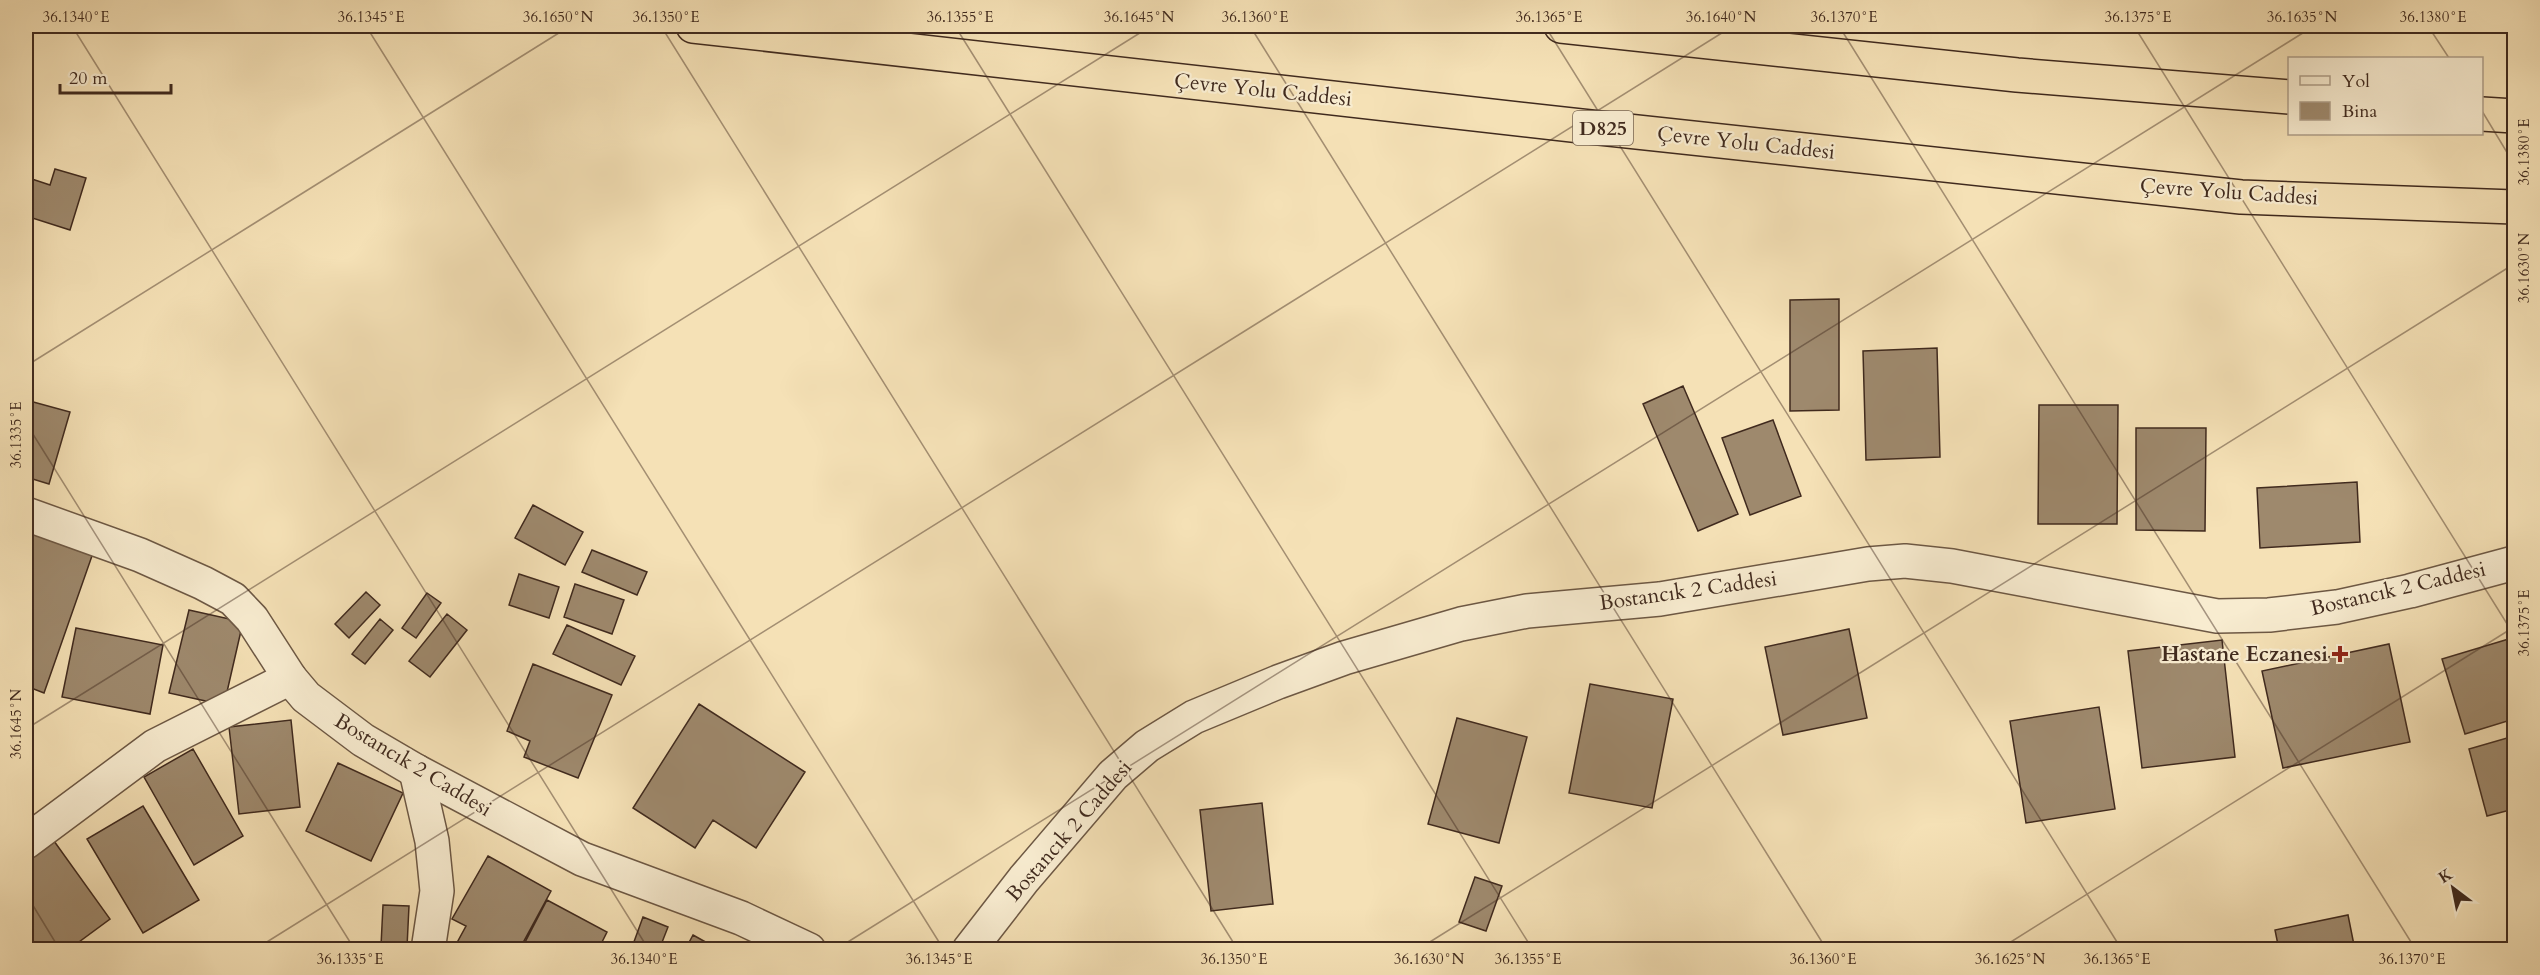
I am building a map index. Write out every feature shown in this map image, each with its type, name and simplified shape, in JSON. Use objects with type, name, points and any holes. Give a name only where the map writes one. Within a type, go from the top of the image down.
[{"type":"highway","name":"Çevre Yolu Caddesi","points":[[693,26],[1581,126],[2241,197],[2514,207]]},
{"type":"highway","points":[[1561,26],[2017,75],[2288,98]]},
{"type":"highway","points":[[2483,114],[2514,116]]},
{"type":"street","name":"Bostancık 2 Caddesi","points":[[26,514],[140,555],[233,599],[252,619],[290,678],[306,697],[363,740],[416,771],[582,859],[741,918],[809,950]]},
{"type":"street","name":"Bostancık 2 Caddesi","points":[[969,950],[1024,879],[1099,791],[1113,775],[1147,746],[1194,717],[1278,682],[1344,658],[1461,624],[1527,611],[1660,598],[1868,564],[1905,561],[1952,566],[2217,616],[2269,615],[2337,607],[2410,591],[2514,563]]},
{"type":"street","points":[[26,842],[155,746],[290,678]]},
{"type":"street","points":[[416,771],[432,841],[437,891],[428,950]]},
{"type":"building","points":[[55,169],[86,178],[70,230],[26,216],[26,177],[50,185]]},
{"type":"building","points":[[1839,299],[1839,410],[1790,411],[1790,300]]},
{"type":"building","points":[[1937,348],[1940,457],[1866,460],[1863,351]]},
{"type":"building","points":[[1683,386],[1738,514],[1698,531],[1643,404]]},
{"type":"building","points":[[26,400],[70,412],[49,484],[26,477]]},
{"type":"building","points":[[2039,405],[2118,405],[2117,524],[2038,524]]},
{"type":"building","points":[[1773,420],[1801,496],[1750,515],[1722,438]]},
{"type":"building","points":[[2136,428],[2206,428],[2205,531],[2136,530]]},
{"type":"building","points":[[2357,482],[2360,542],[2260,548],[2257,488]]},
{"type":"building","points":[[533,505],[583,532],[565,565],[515,538]]},
{"type":"building","points":[[26,530],[93,553],[44,693],[26,686]]},
{"type":"building","points":[[592,550],[647,572],[637,595],[582,572]]},
{"type":"building","points":[[519,574],[559,587],[549,618],[509,605]]},
{"type":"building","points":[[575,584],[624,600],[612,634],[564,617]]},
{"type":"building","points":[[366,592],[380,605],[349,638],[335,624]]},
{"type":"building","points":[[427,593],[441,603],[416,638],[402,628]]},
{"type":"building","points":[[189,610],[243,622],[224,705],[169,693]]},
{"type":"building","points":[[447,614],[467,630],[430,677],[409,661]]},
{"type":"building","points":[[380,619],[393,630],[365,664],[352,654]]},
{"type":"building","points":[[567,625],[635,656],[621,685],[553,654]]},
{"type":"building","points":[[76,628],[163,645],[150,714],[62,697]]},
{"type":"building","points":[[1849,629],[1867,718],[1783,735],[1765,647]]},
{"type":"building","points":[[2512,638],[2514,719],[2465,734],[2442,659]]},
{"type":"building","points":[[2222,640],[2235,757],[2142,768],[2128,651]]},
{"type":"building","points":[[2389,644],[2410,742],[2283,768],[2262,671]]},
{"type":"building","points":[[533,664],[612,695],[578,778],[524,757],[530,741],[507,731]]},
{"type":"building","points":[[1590,684],[1673,699],[1652,808],[1569,793]]},
{"type":"building","points":[[699,704],[805,772],[756,848],[713,820],[695,848],[633,808]]},
{"type":"building","points":[[2099,707],[2115,809],[2026,823],[2010,721]]},
{"type":"building","points":[[1457,718],[1527,737],[1499,843],[1428,824]]},
{"type":"building","points":[[291,720],[300,807],[239,814],[229,727]]},
{"type":"building","points":[[2514,736],[2514,809],[2487,816],[2469,749]]},
{"type":"building","points":[[193,749],[243,836],[194,865],[144,777]]},
{"type":"building","points":[[338,763],[403,793],[371,861],[306,831]]},
{"type":"building","points":[[1262,803],[1273,904],[1211,911],[1200,810]]},
{"type":"building","points":[[143,806],[199,900],[143,933],[87,839]]},
{"type":"building","points":[[54,841],[110,919],[68,950],[26,950],[26,862]]},
{"type":"building","points":[[488,856],[551,891],[519,950],[453,950],[466,926],[452,919]]},
{"type":"building","points":[[1475,877],[1502,886],[1486,931],[1459,922]]},
{"type":"building","points":[[547,900],[607,932],[598,950],[521,950]]},
{"type":"building","points":[[383,905],[409,906],[407,947],[381,946]]},
{"type":"building","points":[[2348,915],[2355,950],[2279,950],[2275,930]]},
{"type":"building","points":[[643,917],[668,927],[659,950],[631,950]]},
{"type":"building","points":[[693,935],[720,950],[685,950]]},
{"type":"building","points":[[264,945],[312,948],[311,950],[264,950]]},
{"type":"place","name":"Hastane Eczanesi","points":[[2340,654]]}]
